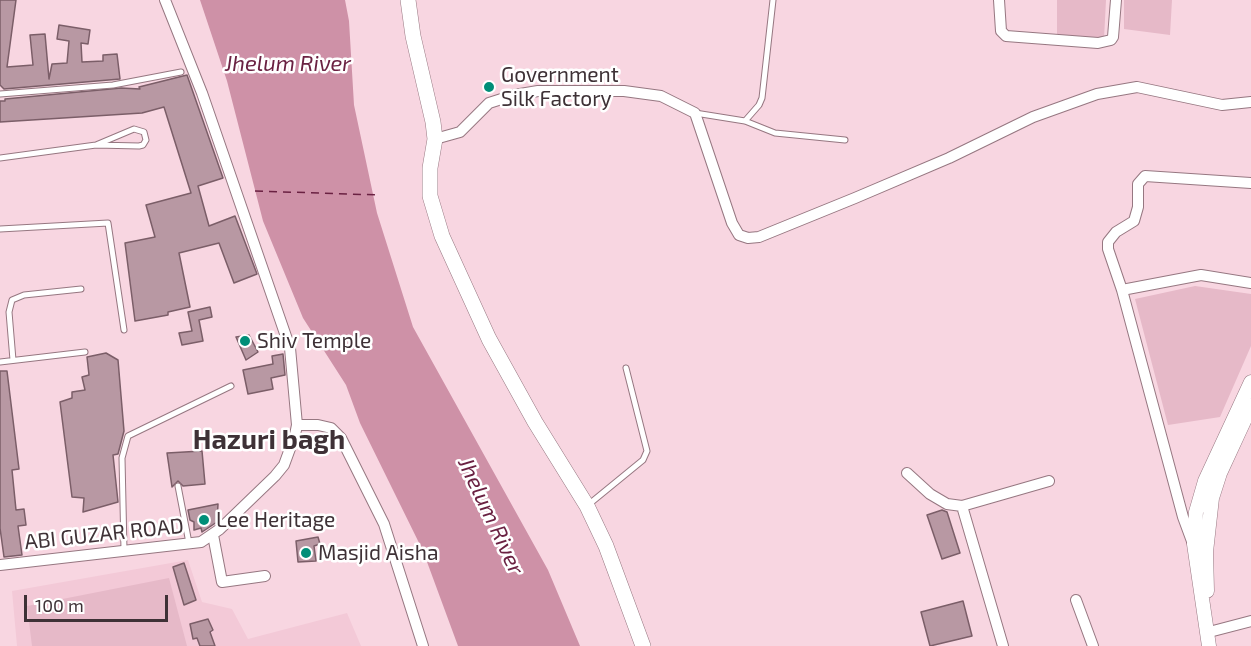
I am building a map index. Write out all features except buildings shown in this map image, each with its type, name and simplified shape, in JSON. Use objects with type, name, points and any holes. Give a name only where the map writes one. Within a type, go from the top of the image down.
[{"type":"main road","points":[[408,0],[412,36],[435,139],[430,168],[430,196],[442,236],[489,339],[535,422],[587,506],[606,546],[643,646]]},
{"type":"street","points":[[165,0],[202,93],[290,348],[297,426],[331,428],[341,438],[384,524],[423,646]]},
{"type":"street","points":[[999,0],[1001,31],[1006,36],[1098,43],[1111,40],[1113,37],[1116,0]]},
{"type":"street","points":[[435,139],[460,132],[489,103],[502,97],[528,92],[646,93],[673,100],[695,113],[732,223],[739,235],[748,238],[759,237],[855,198],[949,158],[1033,117],[1097,94],[1137,87],[1222,105],[1251,102]]},
{"type":"street","points":[[1206,552],[1194,544],[1183,517],[1122,290],[1108,249],[1108,242],[1116,232],[1134,221],[1141,179],[1150,175],[1251,183]]},
{"type":"street","points":[[1122,290],[1201,275],[1251,283]]},
{"type":"street","points":[[1209,646],[1194,544],[1196,512],[1205,481],[1243,421],[1251,382]]},
{"type":"street","points":[[1218,646],[1208,595],[1206,552],[1212,498],[1220,473],[1251,406]]},
{"type":"street","name":"ABI GUZAR ROAD","points":[[0,565],[201,542],[213,535],[280,470],[289,452],[297,426]]},
{"type":"street","points":[[907,473],[930,494],[947,504],[962,506],[1049,481]]},
{"type":"street","points":[[962,506],[1003,646]]},
{"type":"street","points":[[213,535],[222,582],[265,576]]},
{"type":"street","points":[[1076,600],[1093,646]]},
{"type":"street","points":[[1214,631],[1251,621]]},
{"type":"lane","points":[[745,121],[762,98],[773,0]]},
{"type":"lane","points":[[0,94],[113,85],[181,72]]},
{"type":"lane","points":[[695,113],[745,121],[775,133],[845,140]]},
{"type":"lane","points":[[0,158],[96,145],[139,146],[143,145],[146,140],[144,132],[134,129],[96,145]]},
{"type":"lane","points":[[0,229],[108,223],[124,330]]},
{"type":"lane","points":[[13,360],[9,312],[12,300],[24,295],[81,290]]},
{"type":"lane","points":[[0,362],[85,352]]},
{"type":"lane","points":[[587,506],[643,460],[647,451],[626,368]]},
{"type":"lane","points":[[124,550],[122,458],[128,436],[231,386]]},
{"type":"lane","points":[[178,486],[189,545]]},
{"type":"shaded area","points":[[1057,0],[1106,0],[1104,39],[1057,39]]},
{"type":"shaded area","points":[[1124,0],[1172,0],[1170,35],[1124,29]]},
{"type":"shaded area","points":[[1195,286],[1251,294],[1251,346],[1220,417],[1168,425],[1135,299]]},
{"type":"shaded area","points":[[188,560],[202,602],[232,609],[248,639],[347,613],[361,646],[17,646],[12,591]]},
{"type":"shaded area","points":[[169,578],[187,646],[32,646],[27,606]]},
{"type":"water","name":"Jhelum River","points":[[200,0],[345,0],[349,21],[354,105],[377,213],[413,327],[548,570],[580,646],[458,646],[423,551],[360,423],[346,385],[303,318],[263,221],[227,81]]},
{"type":"ferry route","points":[[255,191],[379,195]]},
{"type":"place","name":"Government Silk Factory","points":[[489,87]]},
{"type":"place","name":"Shiv Temple","points":[[245,341]]},
{"type":"place","name":"Lee Heritage","points":[[204,520]]},
{"type":"place","name":"Masjid Aisha","points":[[306,553]]},
{"type":"district","name":"Hazuri bagh","points":[[269,440]]}]
